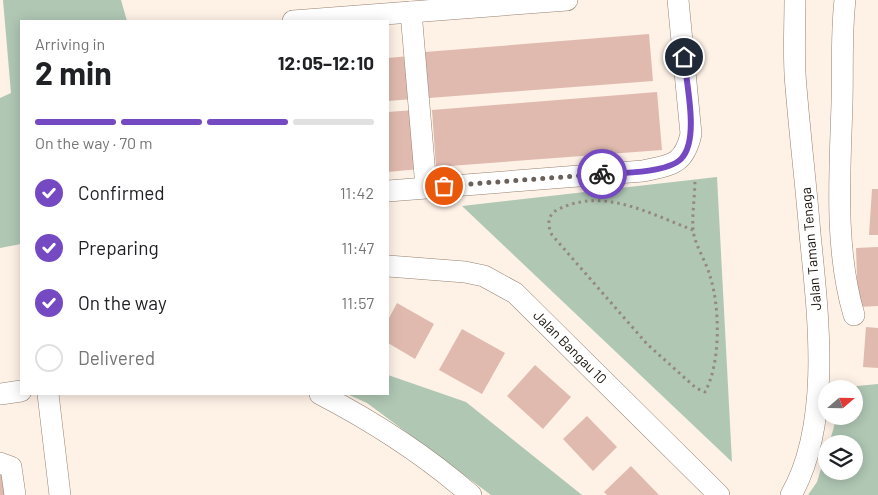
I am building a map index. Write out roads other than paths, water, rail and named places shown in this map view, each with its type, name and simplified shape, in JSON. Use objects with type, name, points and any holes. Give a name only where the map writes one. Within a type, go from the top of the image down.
[{"type":"street","points":[[297,20],[336,9],[411,12],[503,2],[567,0]]},
{"type":"street","points":[[389,191],[643,171],[670,165],[681,160],[692,134],[678,0]]},
{"type":"street","name":"Jalan Taman Tenaga","points":[[791,495],[798,482],[810,443],[819,387],[817,303],[795,84],[795,0]]},
{"type":"street","points":[[845,0],[839,174],[846,281],[854,315]]},
{"type":"street","points":[[411,12],[426,187]]},
{"type":"street","name":"Jalan Bangau 10","points":[[389,266],[465,272],[484,276],[516,293],[719,495]]},
{"type":"street","points":[[0,394],[20,391]]},
{"type":"street","points":[[48,395],[60,495]]},
{"type":"street","points":[[322,395],[358,413],[438,466],[471,495]]},
{"type":"street","points":[[0,463],[10,467],[15,495]]}]
